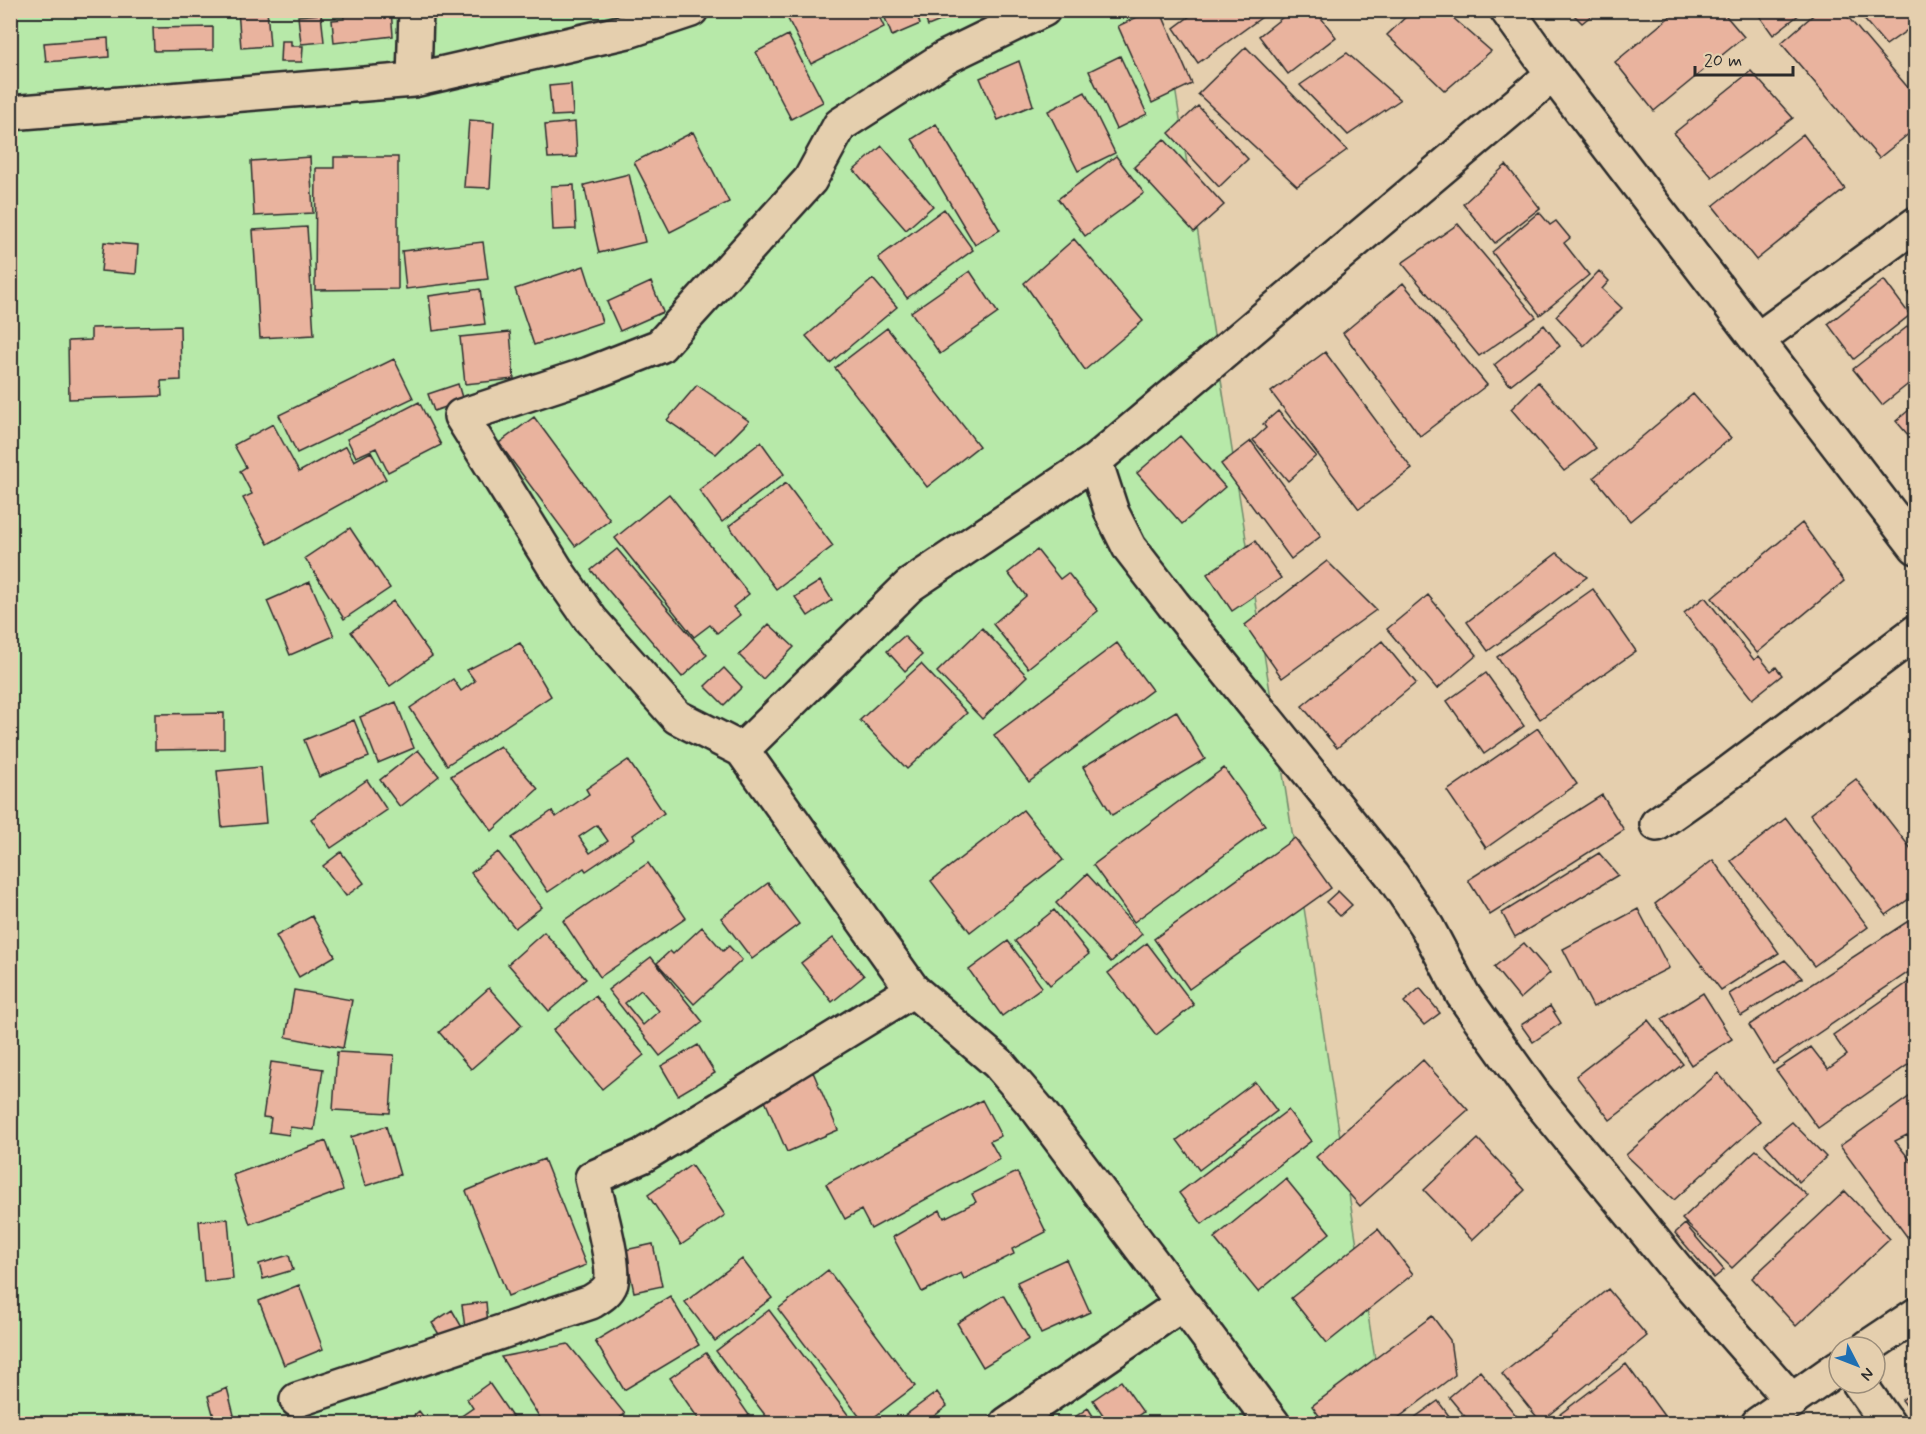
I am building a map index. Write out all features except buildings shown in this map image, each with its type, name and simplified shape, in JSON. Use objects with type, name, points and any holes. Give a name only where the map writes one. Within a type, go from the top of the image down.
[{"type":"street","points":[[414,80],[416,10]]},
{"type":"street","points":[[10,113],[414,80],[628,31],[691,10]]},
{"type":"street","points":[[1044,10],[946,57],[840,125],[810,180],[660,346],[589,374],[461,416],[591,620],[677,717],[742,750],[913,990],[998,1064],[1032,1103],[1273,1424]]},
{"type":"street","points":[[1507,10],[1553,74],[1916,547]]},
{"type":"street","points":[[742,750],[910,585],[1095,461],[1553,74]]},
{"type":"street","points":[[1757,340],[1916,224]]},
{"type":"street","points":[[1095,461],[1112,513],[1129,547],[1392,875],[1427,927],[1463,995],[1535,1096],[1679,1272],[1792,1401]]},
{"type":"street","points":[[1657,824],[1916,632]]},
{"type":"street","points":[[297,1400],[580,1305],[603,1295],[611,1284],[612,1267],[592,1178],[642,1156],[913,990]]},
{"type":"street","points":[[1007,1424],[1182,1304]]},
{"type":"street","points":[[1886,1335],[1916,1315]]},
{"type":"street","points":[[1758,1424],[1827,1376]]},
{"type":"street","points":[[1867,1395],[1888,1424]]},
{"type":"green space","points":[[10,11],[1163,11],[1385,1423],[11,1423]]}]
